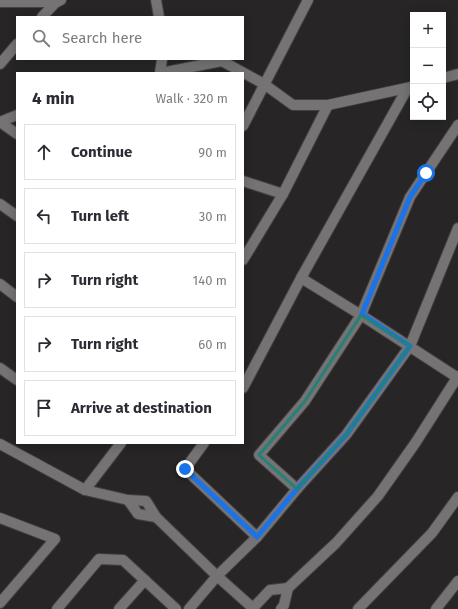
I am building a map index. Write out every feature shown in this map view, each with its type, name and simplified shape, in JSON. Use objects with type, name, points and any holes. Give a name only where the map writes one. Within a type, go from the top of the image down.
[{"type":"street","points":[[156,0],[159,16]]},
{"type":"street","points":[[244,124],[308,0]]},
{"type":"street","points":[[0,2],[59,1]]},
{"type":"street","points":[[43,16],[59,1]]},
{"type":"street","points":[[0,64],[16,45]]},
{"type":"street","points":[[160,72],[162,60]]},
{"type":"street","points":[[166,72],[222,62],[241,72]]},
{"type":"street","points":[[244,74],[264,84],[293,106],[328,105],[410,88]]},
{"type":"street","points":[[446,77],[458,74]]},
{"type":"street","points":[[244,386],[301,278],[410,88]]},
{"type":"street","points":[[244,257],[283,194],[328,105]]},
{"type":"street","points":[[0,122],[16,115]]},
{"type":"street","points":[[0,122],[16,133]]},
{"type":"street","points":[[296,490],[259,455],[305,400],[362,314],[410,197],[458,125]]},
{"type":"street","points":[[244,181],[283,194]]},
{"type":"street","points":[[0,204],[16,215]]},
{"type":"street","points":[[188,609],[217,576],[257,537],[296,490],[346,435],[410,346],[458,228]]},
{"type":"street","points":[[281,609],[284,605],[288,588],[336,543],[378,496],[416,442],[458,377],[362,314],[301,278]]},
{"type":"street","points":[[0,284],[16,296]]},
{"type":"street","points":[[0,368],[16,379]]},
{"type":"street","points":[[0,444],[85,490],[128,500],[146,501],[156,517],[217,576],[254,609],[270,590],[288,588]]},
{"type":"street","points":[[85,490],[120,444]]},
{"type":"street","points":[[203,444],[185,469],[257,537]]},
{"type":"street","points":[[358,609],[432,533],[458,497]]},
{"type":"street","points":[[0,518],[55,539],[0,604]]},
{"type":"street","points":[[57,609],[99,559],[123,560],[176,609]]},
{"type":"street","points":[[120,609],[145,580]]},
{"type":"street","points":[[436,609],[458,581]]},
{"type":"highlighted area","points":[[361,315],[410,346],[346,435],[297,489],[259,455],[305,401]]},
{"type":"route","points":[[185,469],[257,537],[296,490],[346,435],[410,346],[362,314],[410,197],[426,173]]}]
